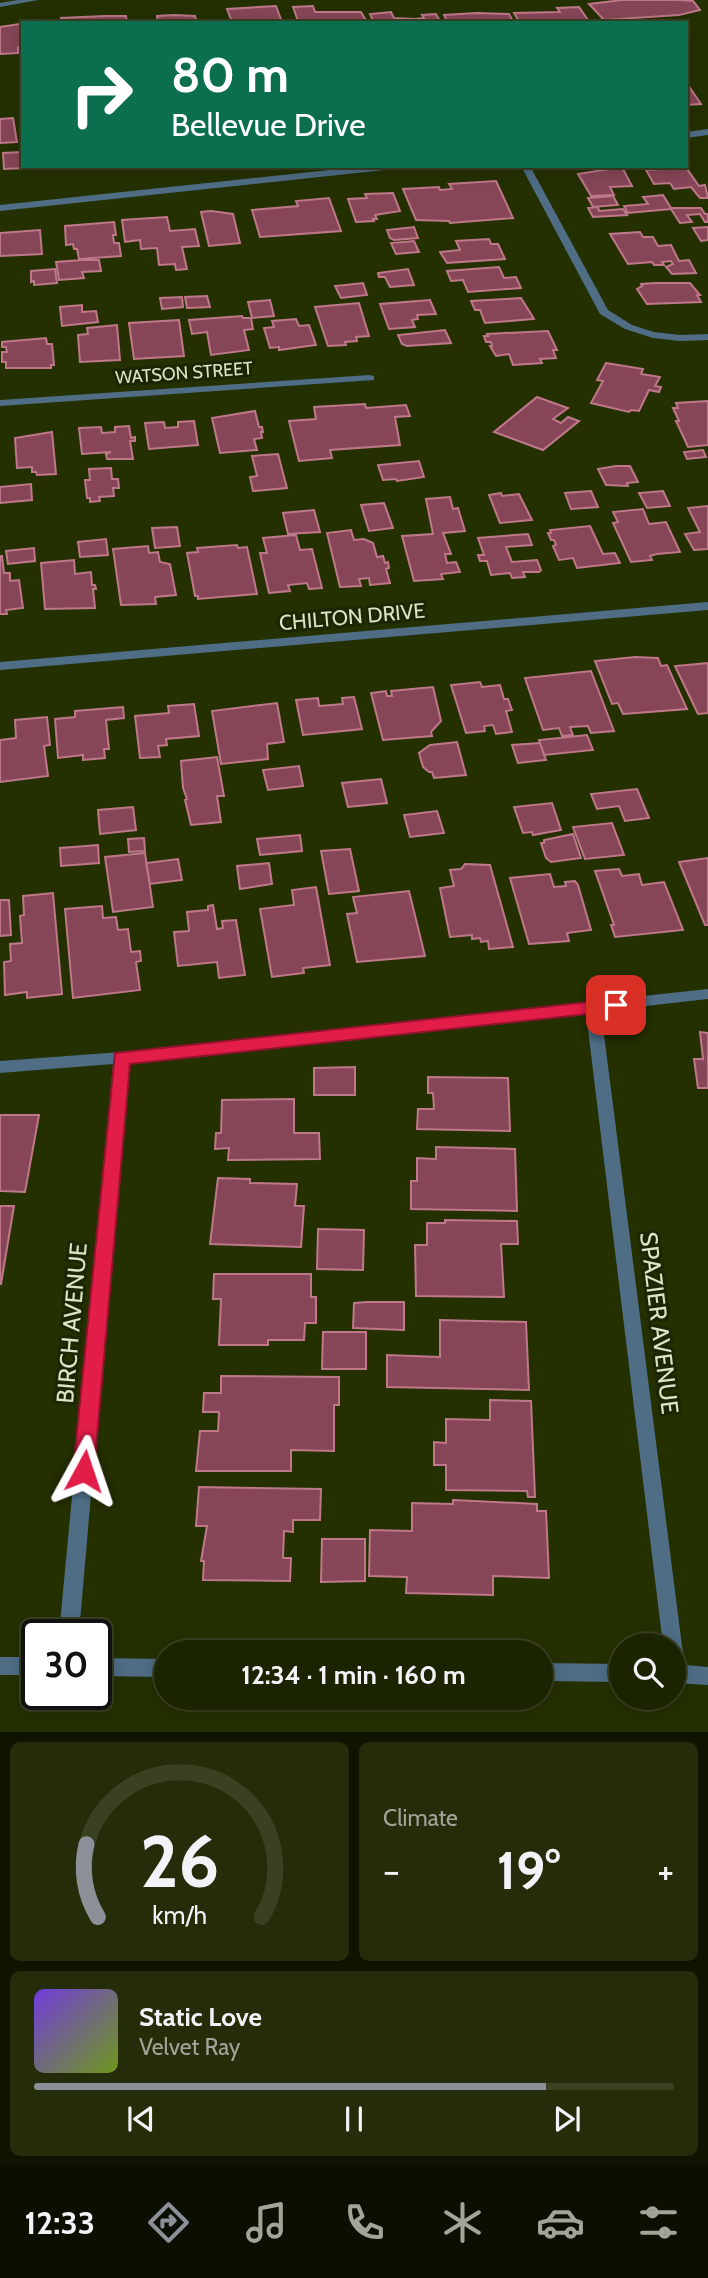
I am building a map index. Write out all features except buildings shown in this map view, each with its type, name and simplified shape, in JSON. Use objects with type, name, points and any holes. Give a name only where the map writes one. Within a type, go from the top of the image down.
[{"type":"street","points":[[0,5],[34,0]]},
{"type":"street","points":[[688,135],[708,132]]},
{"type":"street","points":[[0,208],[375,168]]},
{"type":"street","points":[[526,168],[604,312],[620,324],[643,334],[676,340],[708,337]]},
{"type":"street","name":"WATSON STREET","points":[[0,403],[370,378]]},
{"type":"street","name":"CHILTON DRIVE","points":[[0,666],[708,606]]},
{"type":"street","points":[[0,1067],[121,1058],[708,994]]},
{"type":"street","name":"SPAZIER AVENUE","points":[[593,1007],[671,1633]]},
{"type":"street","name":"BIRCH AVENUE","points":[[70,1619],[121,1058]]},
{"type":"street","points":[[0,1666],[21,1667]]},
{"type":"street","points":[[112,1667],[154,1668]]},
{"type":"street","points":[[553,1672],[609,1673]]},
{"type":"street","points":[[686,1674],[708,1675]]},
{"type":"route","points":[[84,1471],[121,1058],[616,1005]]}]
